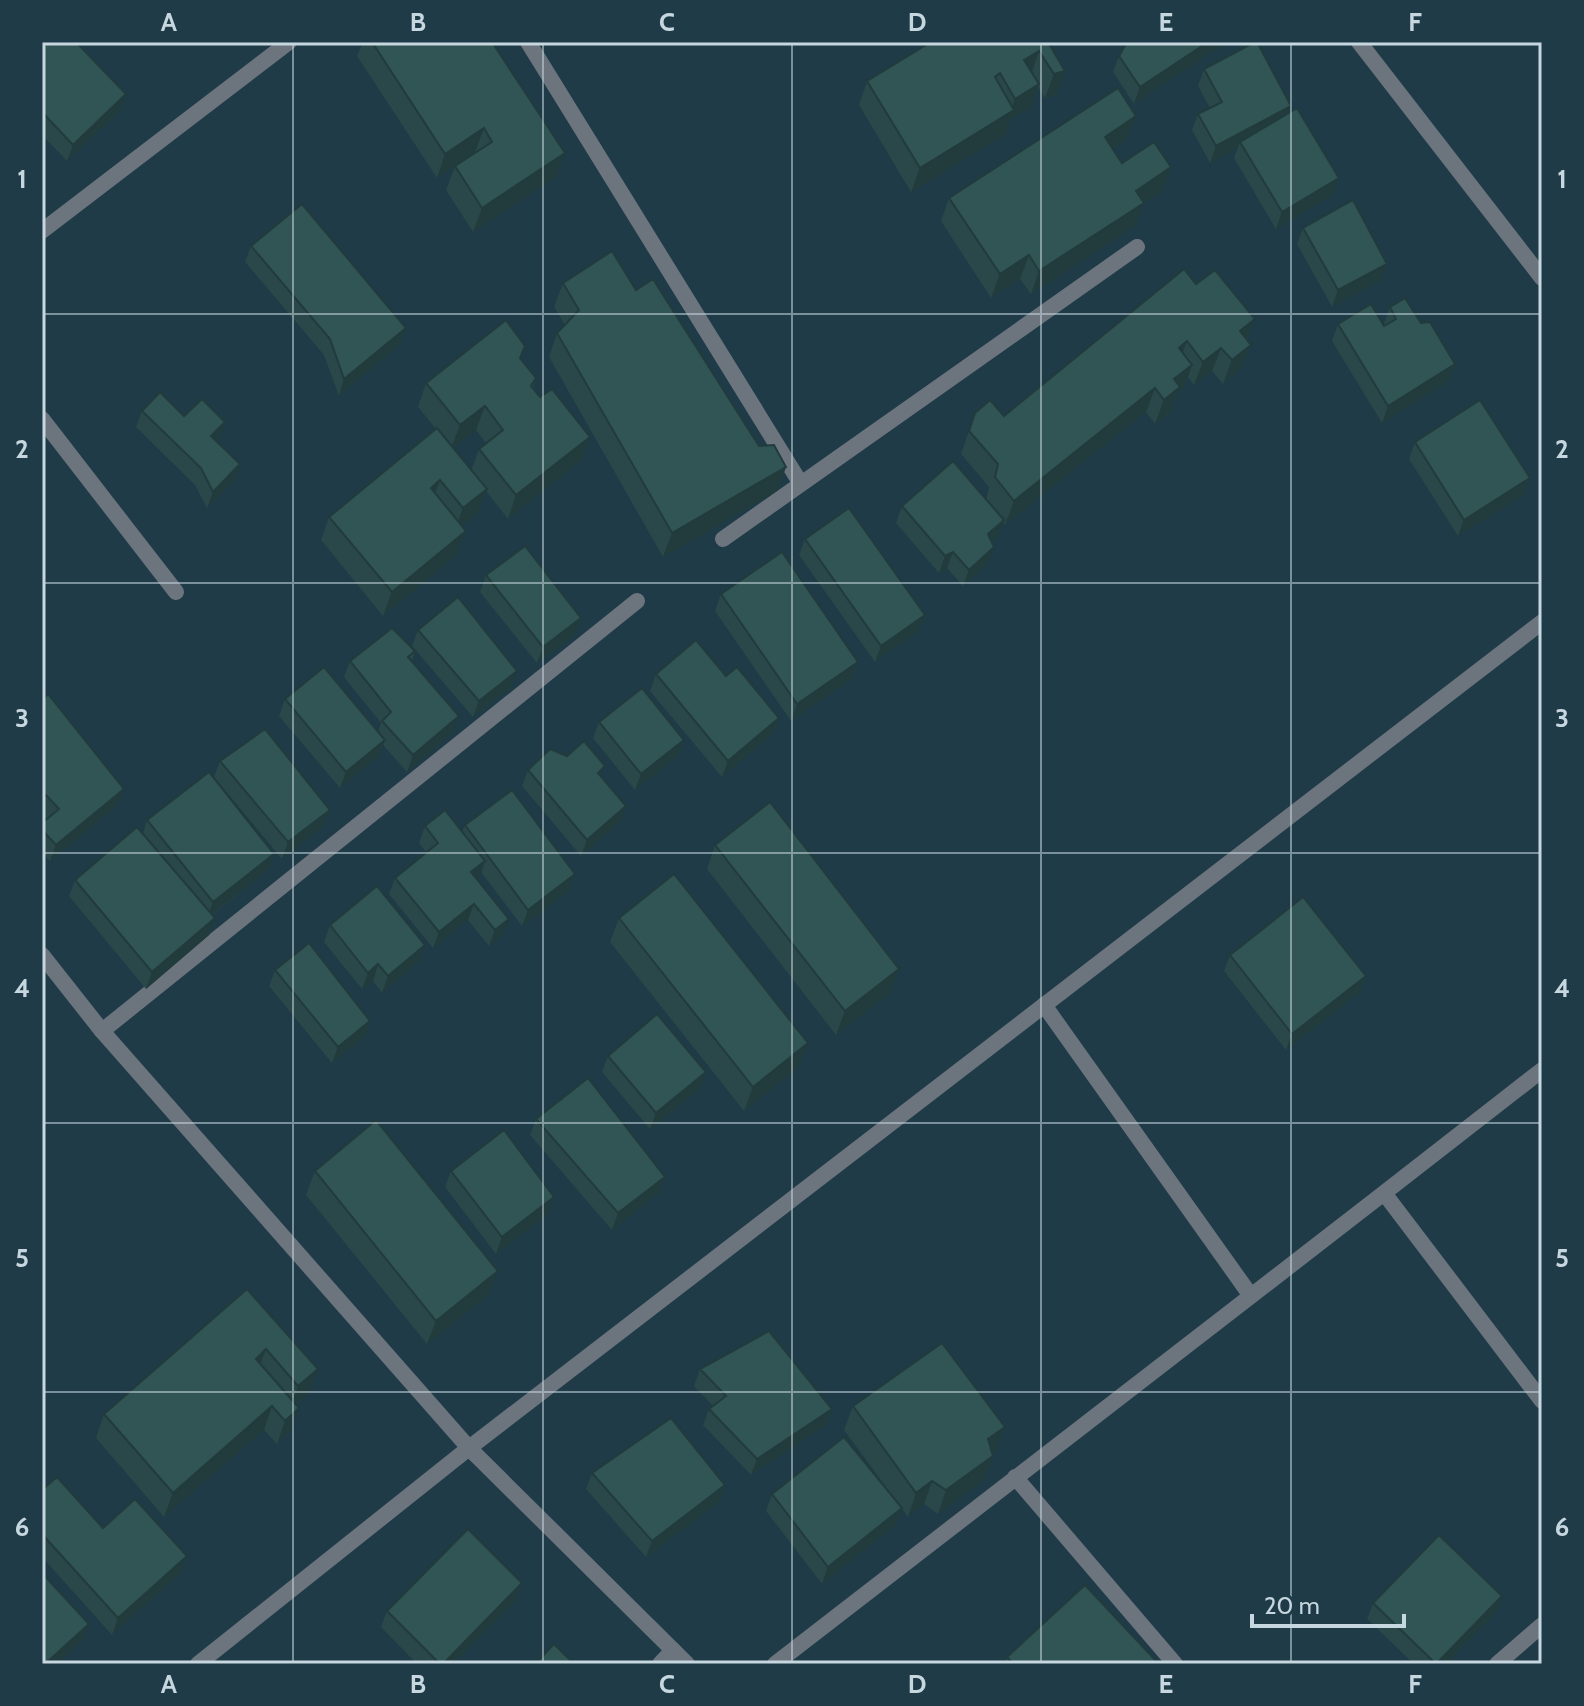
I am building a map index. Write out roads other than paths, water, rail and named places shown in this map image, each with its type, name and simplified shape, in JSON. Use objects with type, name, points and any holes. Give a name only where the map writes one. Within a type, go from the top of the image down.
[{"type":"street","points":[[42,231],[289,42]]},
{"type":"street","points":[[528,42],[801,484]]},
{"type":"street","points":[[1359,42],[1542,278]]},
{"type":"street","points":[[723,539],[1137,247]]},
{"type":"street","points":[[42,419],[176,592]]},
{"type":"street","points":[[102,1031],[637,601]]},
{"type":"street","points":[[198,1664],[469,1448],[1542,622]]},
{"type":"street","points":[[42,955],[102,1031],[469,1448],[687,1664]]},
{"type":"street","points":[[1044,1005],[1251,1296]]},
{"type":"street","points":[[775,1664],[1542,1070]]},
{"type":"street","points":[[1384,1193],[1542,1401]]},
{"type":"street","points":[[1015,1477],[1175,1664]]},
{"type":"street","points":[[1497,1664],[1542,1625]]},
{"type":"street","points":[[660,1664],[673,1650]]}]
